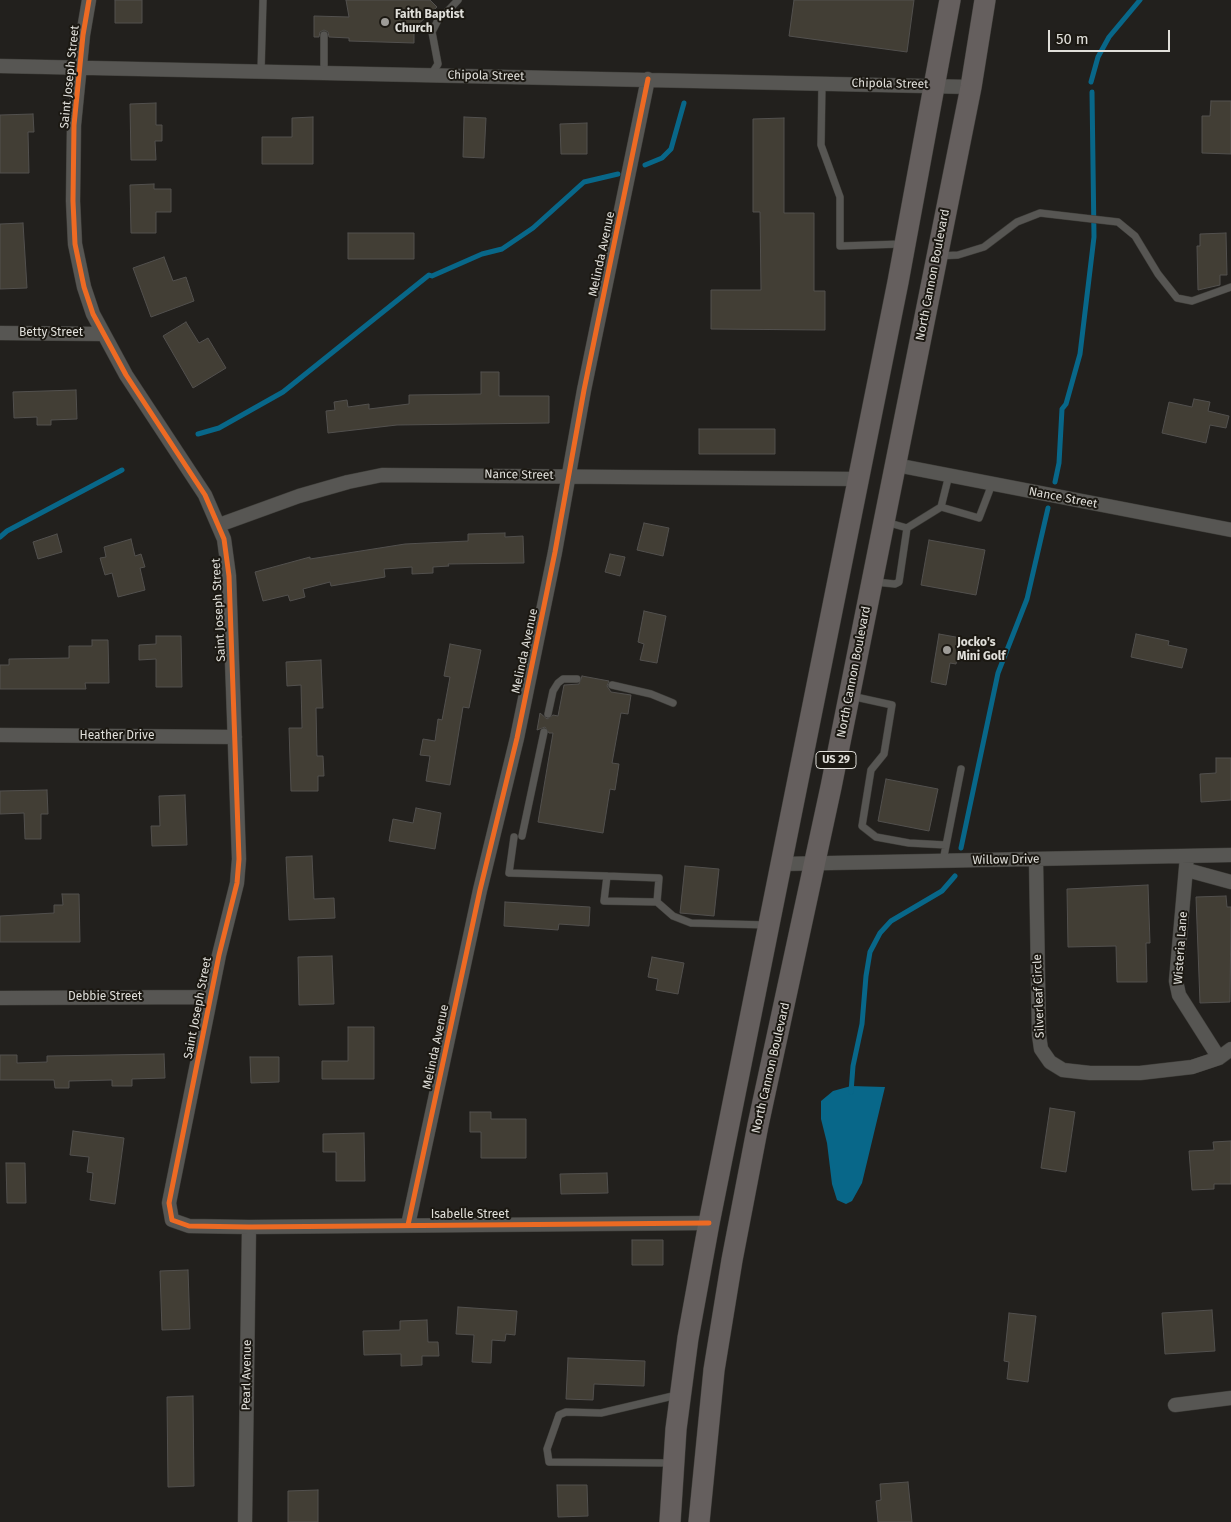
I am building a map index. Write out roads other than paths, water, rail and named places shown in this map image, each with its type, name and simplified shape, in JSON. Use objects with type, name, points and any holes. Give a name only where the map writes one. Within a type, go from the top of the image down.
[{"type":"main road","name":"US 29","points":[[670,1522],[673,1463],[688,1338],[709,1223],[905,244],[936,85],[950,0]]},
{"type":"main road","name":"North Cannon Boulevard","points":[[699,1522],[714,1370],[732,1260],[758,1125],[896,464],[971,87],[985,0]]},
{"type":"street","name":"Saint Joseph Street","points":[[89,0],[79,68],[74,125],[73,201],[75,244],[84,287],[102,334],[126,375],[205,495],[224,539],[229,576],[239,859],[237,883],[210,997],[169,1203],[172,1220]]},
{"type":"street","name":"Chipola Street","points":[[0,66],[971,87]]},
{"type":"street","name":"Melinda Avenue","points":[[408,1225],[480,890],[517,738],[648,79]]},
{"type":"street","name":"Betty Street","points":[[0,333],[102,334]]},
{"type":"street","name":"Nance Street","points":[[896,464],[1231,530]]},
{"type":"street","name":"Nance Street","points":[[219,525],[299,496],[348,482],[382,475],[858,479]]},
{"type":"street","name":"Heather Drive","points":[[0,735],[235,737]]},
{"type":"street","name":"Willow Drive","points":[[780,864],[1036,860],[1187,863],[1231,855]]},
{"type":"street","name":"Silverleaf Circle","points":[[1036,860],[1039,1035],[1042,1049],[1050,1062],[1063,1070],[1090,1073],[1140,1073],[1192,1067],[1219,1058],[1231,1049]]},
{"type":"street","points":[[1187,863],[1231,882]]},
{"type":"street","name":"Wisteria Lane","points":[[1187,863],[1176,981],[1179,996],[1219,1058]]},
{"type":"street","name":"Debbie Street","points":[[0,998],[210,997]]},
{"type":"street","name":"Isabelle Street","points":[[172,1220],[189,1226],[249,1227],[709,1223]]},
{"type":"street","name":"Pearl Avenue","points":[[245,1522],[249,1227]]},
{"type":"street","points":[[1175,1405],[1231,1398]]},
{"type":"lane","points":[[261,71],[263,0]]},
{"type":"lane","points":[[430,75],[436,70],[438,64],[432,32],[441,17],[458,0]]},
{"type":"lane","points":[[324,35],[324,73]]},
{"type":"lane","points":[[822,83],[821,145],[840,197],[840,246],[905,244]]},
{"type":"lane","points":[[937,256],[958,255],[984,247],[1017,222],[1040,213],[1118,222],[1135,236],[1158,274],[1177,298],[1192,301],[1231,287]]},
{"type":"lane","points":[[884,522],[907,528],[942,507],[949,475]]},
{"type":"lane","points":[[942,507],[979,518],[992,484]]},
{"type":"lane","points":[[872,582],[895,584],[899,582],[907,528]]},
{"type":"lane","points":[[548,714],[553,691],[558,683],[563,679],[577,679]]},
{"type":"lane","points":[[612,686],[643,692],[673,703]]},
{"type":"lane","points":[[848,696],[892,705],[884,754],[871,770],[862,826],[876,837],[909,843],[946,845]]},
{"type":"lane","points":[[544,732],[509,873],[659,878],[657,902]]},
{"type":"lane","points":[[943,861],[961,770]]},
{"type":"lane","points":[[607,876],[604,901],[657,902],[673,916],[690,923],[768,925]]},
{"type":"lane","points":[[673,1463],[549,1462],[547,1449],[558,1415],[566,1412],[601,1412],[681,1394]]},
{"type":"water","points":[[851,1086],[885,1087],[862,1183],[852,1201],[846,1204],[837,1200],[832,1184],[827,1143],[821,1119],[821,1101],[833,1091]]},
{"type":"waterway","points":[[1091,82],[1098,57],[1109,37],[1140,0]]},
{"type":"waterway","points":[[1055,482],[1059,463],[1062,409],[1066,404],[1080,354],[1094,237],[1092,92]]},
{"type":"waterway","points":[[645,165],[662,158],[671,149],[684,103]]},
{"type":"waterway","points":[[198,434],[219,428],[283,392],[429,275],[432,276],[482,254],[502,249],[533,228],[584,182],[618,174]]},
{"type":"waterway","points":[[0,537],[7,531],[122,470]]},
{"type":"waterway","points":[[961,848],[998,673],[1027,599],[1048,508]]},
{"type":"waterway","points":[[851,1092],[853,1066],[862,1024],[870,952],[880,933],[891,921],[942,891],[955,876]]},
{"type":"place","name":"Faith Baptist Church","points":[[385,22]]},
{"type":"place","name":"Jocko's Mini Golf","points":[[947,650]]}]
